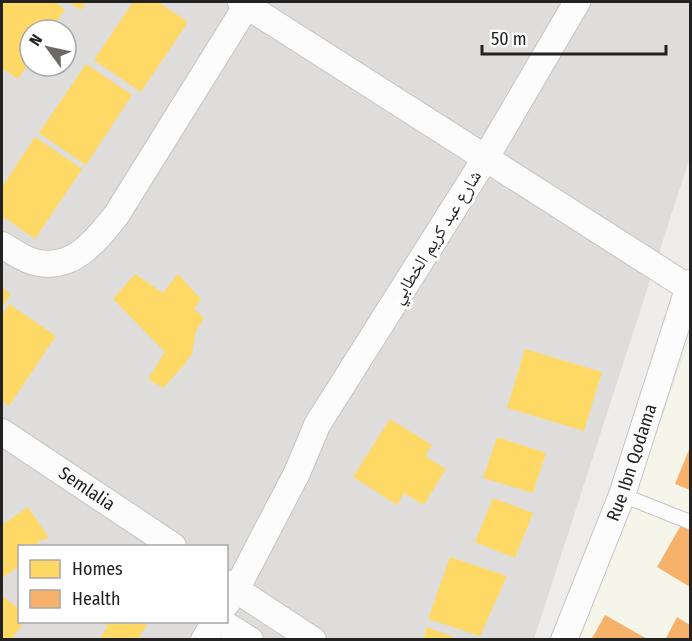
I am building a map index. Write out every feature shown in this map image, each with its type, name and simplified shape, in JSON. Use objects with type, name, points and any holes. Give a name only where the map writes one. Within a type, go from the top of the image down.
[{"type":"street","name":"شارع عبد كريم الخطابي","points":[[230,592],[297,473],[317,424],[485,159],[577,2]]},
{"type":"street","points":[[2,245],[33,262],[55,265],[78,256],[98,239],[117,214],[244,3],[485,159],[690,286]]},
{"type":"street","name":"Rue Ibn Qodama","points":[[564,639],[622,495],[690,286]]},
{"type":"street","name":"Semlalia","points":[[2,432],[171,545]]},
{"type":"street","points":[[230,592],[306,638]]},
{"type":"street","points":[[204,639],[214,623]]},
{"type":"street","points":[[225,623],[250,639]]},
{"type":"lane","points":[[622,495],[690,522]]},
{"type":"shaded area","points":[[2,2],[690,2],[690,157],[534,639],[2,639]]},
{"type":"shaded area","points":[[690,338],[690,639],[578,640],[667,404]]},
{"type":"building: Homes","points":[[2,2],[54,2],[65,9],[59,18],[18,18],[19,78],[18,79],[2,68]]},
{"type":"building: Homes","points":[[68,2],[86,2],[81,10]]},
{"type":"building: Homes","points":[[133,2],[158,2],[188,22],[141,92],[94,60]]},
{"type":"building: Homes","points":[[86,64],[132,95],[86,165],[39,133]]},
{"type":"building: Homes","points":[[35,137],[82,169],[35,239],[2,216],[2,187]]},
{"type":"building: Homes","points":[[135,274],[163,293],[178,274],[201,299],[194,309],[204,318],[196,331],[192,353],[163,388],[148,379],[165,352],[113,299]]},
{"type":"building: Homes","points":[[2,287],[11,294],[2,307]]},
{"type":"building: Homes","points":[[9,304],[56,336],[9,406],[2,401],[2,315]]},
{"type":"building: Homes","points":[[525,349],[602,372],[584,431],[507,408]]},
{"type":"building: Homes","points":[[390,419],[432,445],[425,456],[446,469],[424,505],[404,493],[397,505],[353,477]]},
{"type":"building: Homes","points":[[497,437],[546,453],[533,493],[483,478]]},
{"type":"building: Homes","points":[[493,498],[533,513],[515,558],[475,542]]},
{"type":"building: Homes","points":[[28,507],[49,538],[38,541],[39,545],[18,545],[18,567],[2,578],[2,525]]},
{"type":"building: Homes","points":[[450,557],[507,576],[480,636],[428,619]]},
{"type":"building: Homes","points":[[2,596],[18,608],[18,623],[23,623],[11,640],[2,640]]},
{"type":"building: Homes","points":[[103,623],[148,623],[137,640],[99,640],[108,626]]},
{"type":"building: Homes","points":[[427,627],[458,639],[458,640],[423,640]]},
{"type":"building: Health","points":[[690,447],[690,490],[675,484]]},
{"type":"building: Health","points":[[681,525],[690,531],[690,587],[657,567]]},
{"type":"building: Health","points":[[605,615],[649,640],[591,640]]},
{"type":"building: Health","points":[[677,617],[690,625],[690,640],[665,640]]}]
